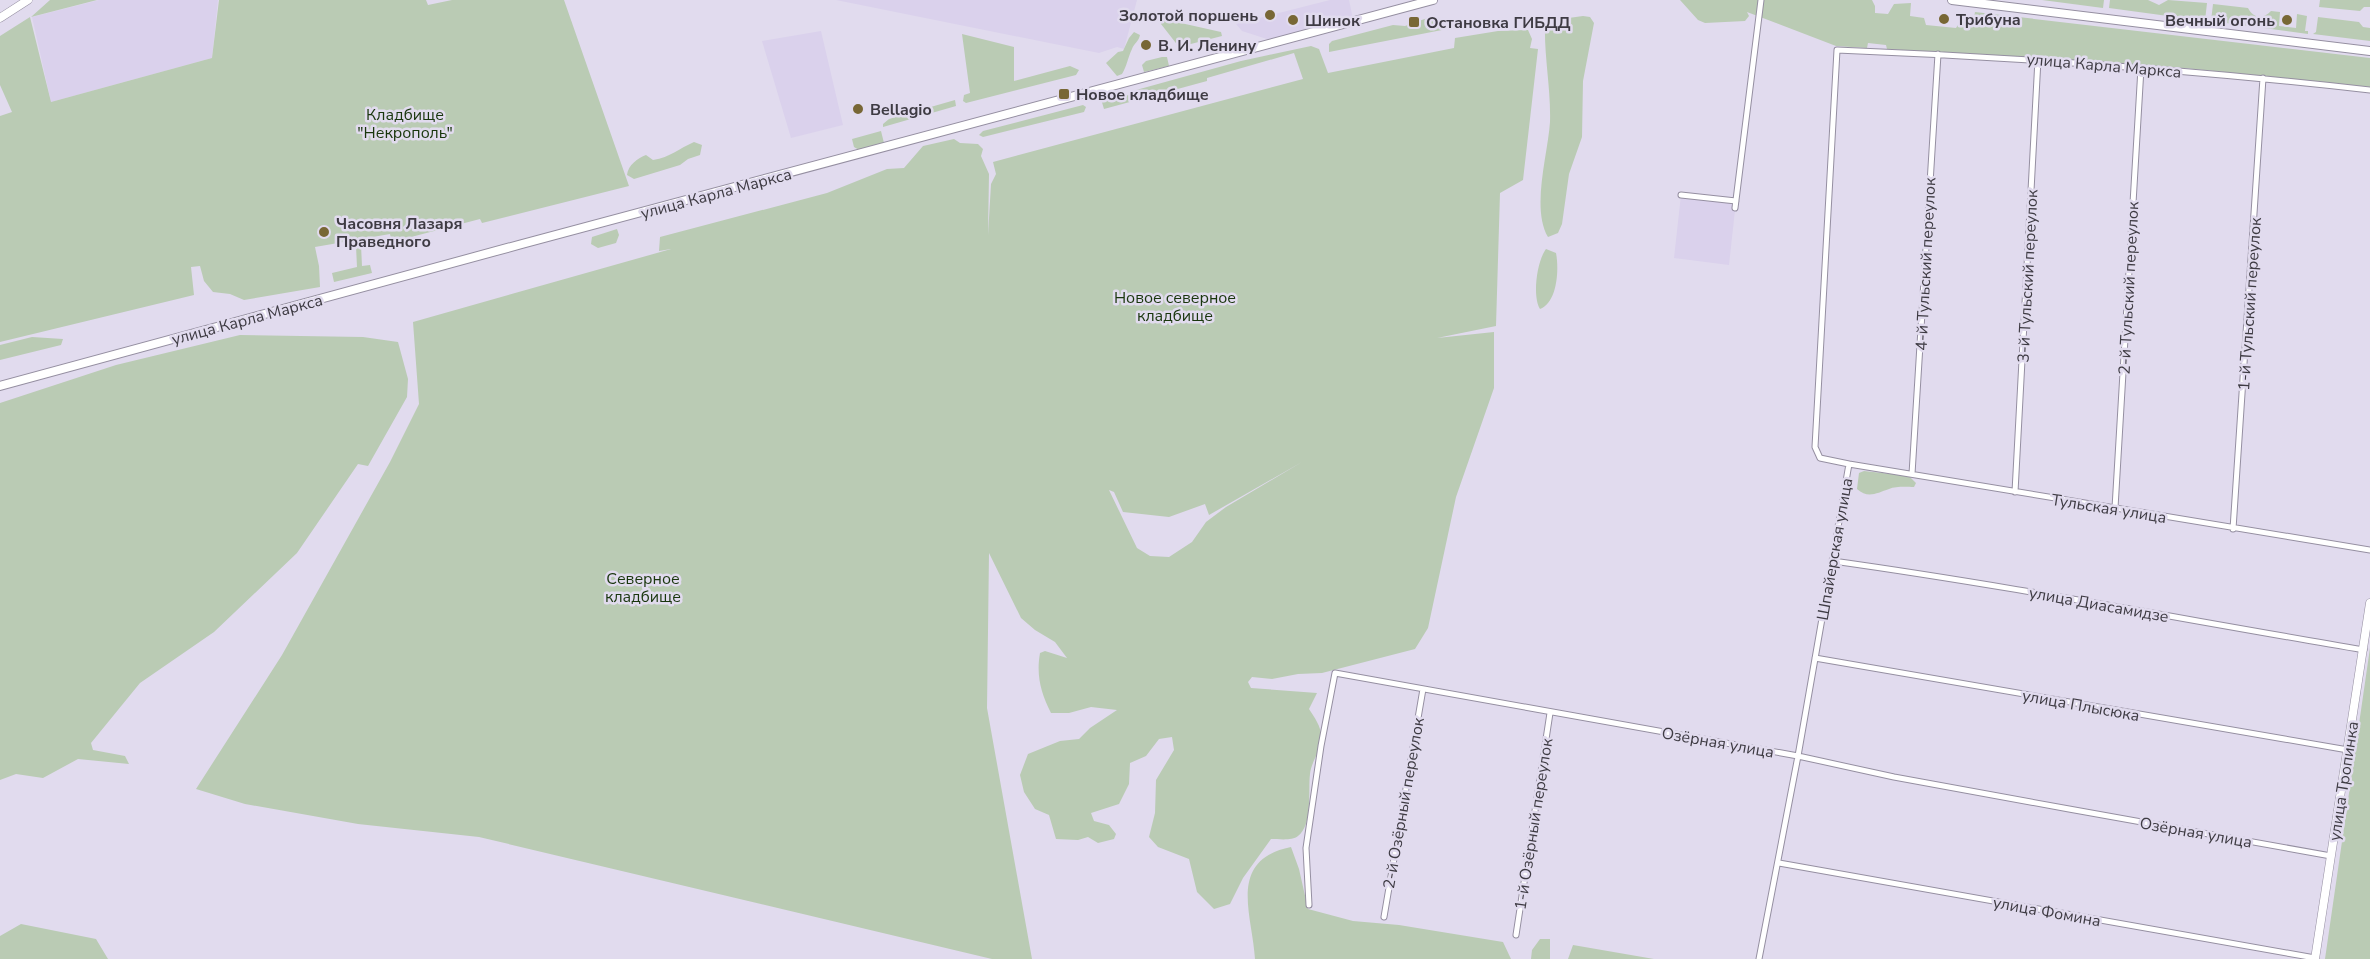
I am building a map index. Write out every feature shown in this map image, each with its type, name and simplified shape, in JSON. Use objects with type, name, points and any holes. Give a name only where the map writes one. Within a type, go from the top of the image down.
[{"type":"main road","points":[[0,18],[28,0]]},
{"type":"main road","name":"улица Карла Маркса","points":[[0,386],[1433,0]]},
{"type":"main road","points":[[1952,0],[2370,51]]},
{"type":"main road","name":"улица Тропинка","points":[[2315,958],[2370,603]]},
{"type":"street","points":[[1735,208],[1761,0]]},
{"type":"street","name":"улица Карла Маркса","points":[[1837,50],[2038,59],[2263,78],[2370,90]]},
{"type":"street","name":"Шпайерская улица","points":[[1759,959],[1779,862],[1849,464],[1820,458],[1815,447],[1837,50]]},
{"type":"street","name":"4-й Тульский переулок","points":[[1912,474],[1938,54]]},
{"type":"street","name":"3-й Тульский переулок","points":[[2016,492],[2038,59]]},
{"type":"street","name":"2-й Тульский переулок","points":[[2115,508],[2141,68]]},
{"type":"street","name":"1-й Тульский переулок","points":[[2233,529],[2263,78]]},
{"type":"street","points":[[1681,195],[1736,201]]},
{"type":"street","name":"Тульская улица","points":[[1849,464],[2370,550]]},
{"type":"street","name":"улица Диасамидзе","points":[[1833,561],[1937,575],[2364,650]]},
{"type":"street","name":"улица Плысюка","points":[[1815,658],[2348,750]]},
{"type":"street","name":"Озёрная улица","points":[[1310,905],[1306,848],[1321,746],[1335,673],[1798,756],[1894,777],[2331,856]]},
{"type":"street","name":"2-й Озёрный переулок","points":[[1384,917],[1423,689]]},
{"type":"street","name":"1-й Озёрный переулок","points":[[1516,935],[1550,713]]},
{"type":"street","name":"улица Фомина","points":[[1779,862],[2315,958]]},
{"type":"shaded area","points":[[99,0],[218,0],[212,58],[51,102],[32,17]]},
{"type":"shaded area","points":[[836,0],[1137,0],[1124,49],[1117,47],[1099,53]]},
{"type":"shaded area","points":[[1330,0],[1349,0],[1353,19],[1270,40],[1242,31],[1236,24]]},
{"type":"shaded area","points":[[821,31],[843,125],[791,138],[762,41]]},
{"type":"shaded area","points":[[1681,195],[1736,201],[1729,265],[1674,258]]},
{"type":"green space","points":[[50,0],[97,0],[31,17]]},
{"type":"green space","name":"Кладбище \"Некрополь\"","points":[[219,0],[426,0],[428,5],[452,0],[564,0],[629,186],[482,223],[480,219],[392,242],[390,234],[315,247],[320,287],[244,300],[230,294],[213,292],[204,281],[200,266],[191,267],[194,295],[0,342],[0,116],[12,112],[0,85],[0,36],[30,17],[51,102],[212,58]]},
{"type":"green space","points":[[1680,0],[1872,0],[1875,13],[1888,14],[1894,4],[1911,3],[1910,16],[1924,18],[1926,25],[1956,28],[1959,23],[1973,24],[1975,12],[2370,58],[2370,87],[2184,68],[1887,49],[1886,45],[1868,43],[1867,48],[1836,46],[1747,12],[1749,16],[1745,21],[1705,23],[1698,20]]},
{"type":"green space","points":[[2042,0],[2104,0],[2103,8]]},
{"type":"green space","points":[[2110,0],[2148,0],[2159,5],[2168,0],[2207,3],[2205,21],[2109,8]]},
{"type":"green space","points":[[2320,0],[2370,0],[2370,7],[2364,7],[2360,11],[2319,7]]},
{"type":"green space","points":[[2213,4],[2248,8],[2258,17],[2265,16],[2271,11],[2280,12],[2279,26],[2296,28],[2297,14],[2307,16],[2305,31],[2308,31],[2308,34],[2211,21]]},
{"type":"green space","points":[[1433,16],[1439,18],[1442,30],[1329,52],[1329,44],[1332,41],[1393,25],[1405,26]]},
{"type":"green space","points":[[1590,17],[1594,23],[1583,81],[1582,137],[1569,174],[1562,224],[1558,233],[1548,237],[1541,211],[1542,181],[1550,122],[1545,24],[1547,21]]},
{"type":"green space","points":[[2318,17],[2359,22],[2363,27],[2370,28],[2370,41],[2313,34],[2316,32]]},
{"type":"green space","points":[[1163,19],[1221,32],[1222,36],[1179,47],[1161,24]]},
{"type":"green space","points":[[1528,30],[1532,39],[1530,48],[1538,49],[1523,180],[1500,193],[1496,326],[1437,338],[1494,332],[1494,388],[1456,497],[1428,628],[1415,649],[1322,673],[1298,674],[1272,679],[1252,677],[1248,682],[1251,688],[1317,693],[1309,709],[1316,719],[1321,738],[1311,770],[1308,816],[1303,831],[1292,839],[1271,839],[1243,878],[1230,904],[1214,909],[1197,892],[1189,859],[1158,847],[1149,837],[1155,813],[1156,780],[1174,750],[1172,737],[1159,739],[1146,756],[1130,763],[1129,784],[1119,804],[1091,813],[1094,821],[1109,825],[1116,834],[1114,839],[1098,843],[1088,837],[1078,840],[1056,839],[1049,815],[1035,809],[1024,792],[1020,775],[1028,754],[1060,741],[1079,739],[1090,728],[1117,710],[1091,707],[1069,713],[1051,713],[1040,684],[1040,653],[1045,651],[1067,658],[1055,642],[1021,618],[989,553],[987,708],[1032,959],[992,959],[479,837],[358,824],[245,804],[196,789],[282,655],[390,462],[419,404],[413,322],[671,249],[659,251],[660,237],[827,193],[887,169],[904,168],[923,146],[954,139],[960,143],[978,144],[983,149],[981,156],[989,174],[988,235],[991,184],[996,174],[993,162],[1303,79],[1294,53],[1207,78],[1207,81],[1104,109],[1101,99],[1129,95],[1129,92],[1241,61],[1311,46],[1319,49],[1328,73],[1454,48],[1455,38],[1498,31]],"holes":[[[1302,462],[1226,507],[1206,522],[1192,542],[1169,557],[1150,556],[1137,548],[1109,490],[1114,492],[1123,512],[1169,517],[1205,504],[1209,515]]]},
{"type":"green space","points":[[1134,32],[1140,35],[1139,38],[1122,74],[1117,76],[1106,63],[1118,52],[1123,51]]},
{"type":"green space","points":[[962,34],[1014,47],[1014,81],[1070,66],[1079,70],[1076,75],[966,103],[963,101],[964,95],[970,93]]},
{"type":"green space","points":[[1167,57],[1169,66],[1144,72],[1142,65],[1146,61]]},
{"type":"green space","points":[[955,100],[956,106],[883,127],[889,119]]},
{"type":"green space","points":[[1083,105],[1086,107],[1084,112],[983,137],[979,135],[983,131]]},
{"type":"green space","points":[[881,131],[884,143],[859,150],[854,147],[852,139]]},
{"type":"green space","points":[[694,142],[702,145],[700,155],[680,165],[634,179],[627,175],[631,165],[643,156],[646,155],[653,160],[659,159]]},
{"type":"green space","points":[[617,229],[619,235],[616,243],[598,248],[591,244],[592,237]]},
{"type":"green space","points":[[361,245],[362,266],[370,265],[372,273],[334,282],[332,273],[357,267],[356,246]]},
{"type":"green space","points":[[1546,249],[1556,253],[1557,275],[1551,299],[1540,309],[1536,296],[1537,279],[1540,262]]},
{"type":"green space","points":[[240,335],[363,337],[398,342],[408,379],[407,397],[368,466],[358,464],[297,553],[214,632],[140,683],[91,743],[93,750],[125,756],[129,764],[78,759],[43,778],[16,774],[0,780],[0,403],[116,365]]},
{"type":"green space","points":[[32,337],[63,339],[61,345],[0,360],[0,345]]},
{"type":"green space","points":[[1864,471],[1909,476],[1916,483],[1914,487],[1895,487],[1873,494],[1865,494],[1857,489],[1859,473]]},
{"type":"green space","points":[[2370,648],[2370,959],[2325,959]]},
{"type":"green space","points":[[1291,847],[1299,869],[1308,909],[1353,921],[1399,925],[1503,942],[1511,959],[1255,959],[1248,907],[1251,876],[1258,864],[1271,854]]},
{"type":"green space","points":[[21,924],[96,939],[108,959],[0,959],[0,936]]},
{"type":"green space","points":[[1540,939],[1550,939],[1550,959],[1531,959],[1532,950]]},
{"type":"green space","points":[[1573,945],[1654,959],[1568,959]]},
{"type":"place","name":"Золотой поршень","points":[[1270,15]]},
{"type":"place","name":"Трибуна","points":[[1944,19]]},
{"type":"place","name":"Шинок","points":[[1293,20]]},
{"type":"place","name":"Вечный огонь","points":[[2287,20]]},
{"type":"place","name":"Остановка ГИБДД","points":[[1414,22]]},
{"type":"place","name":"В. И. Ленину","points":[[1146,45]]},
{"type":"place","name":"Новое кладбище","points":[[1064,94]]},
{"type":"place","name":"Bellagio","points":[[858,109]]},
{"type":"place","name":"Часовня Лазаря Праведного","points":[[324,232]]},
{"type":"park label","name":"Новое северное кладбище","points":[[1175,306]]},
{"type":"park label","name":"Северное кладбище","points":[[643,587]]}]
